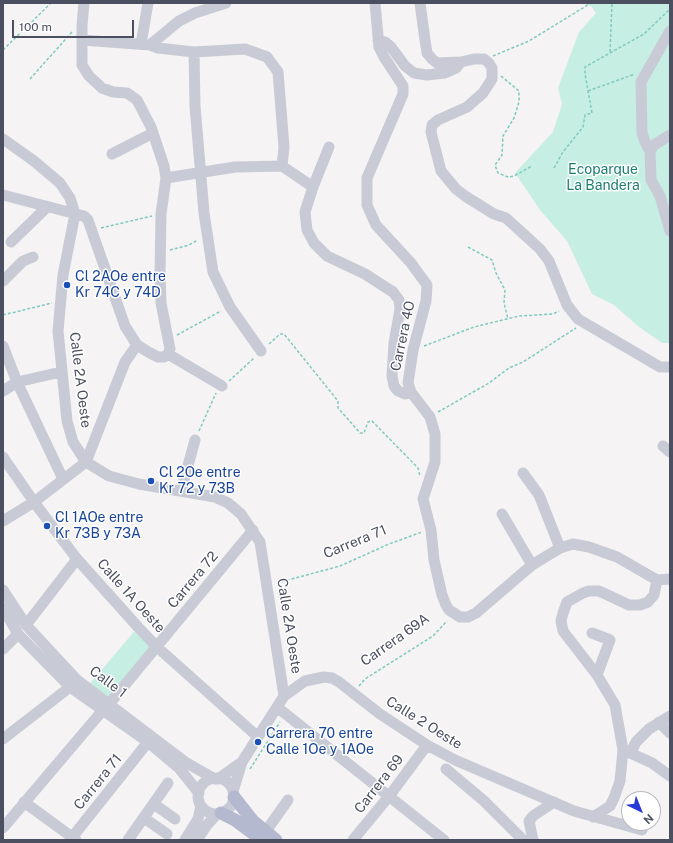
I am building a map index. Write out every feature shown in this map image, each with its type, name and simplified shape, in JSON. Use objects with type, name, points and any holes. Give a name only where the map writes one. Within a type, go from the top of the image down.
[{"type":"main road","points":[[233,794],[253,821],[259,837]]},
{"type":"main road","points":[[219,814],[235,820],[259,837],[276,840]]},
{"type":"street","points":[[3,195],[84,216],[88,220],[92,230],[125,326],[137,345],[158,357],[164,357],[168,354],[170,349],[161,303],[160,254],[161,214],[166,178],[153,133],[137,100],[127,93],[113,92],[102,88],[89,76],[82,65],[82,24],[84,3]]},
{"type":"street","points":[[146,44],[148,3]]},
{"type":"street","points":[[146,44],[195,13],[226,3]]},
{"type":"street","name":"Carrera 4O","points":[[375,3],[378,40],[384,57],[403,86],[403,94],[367,178],[367,204],[376,225],[411,263],[426,285],[426,301],[413,350],[408,383],[411,392],[430,418],[435,434],[436,462],[423,499],[431,530],[434,560],[442,595],[449,610],[454,614]]},
{"type":"street","points":[[420,3],[427,52],[437,64],[484,59],[492,68],[492,79],[483,93],[467,107],[438,120],[432,125],[431,132],[441,171],[456,189],[494,214],[506,218],[540,249],[549,261],[568,305],[583,323],[610,336],[660,367],[670,368]]},
{"type":"street","points":[[650,151],[644,142],[642,133],[642,82],[670,31]]},
{"type":"street","points":[[82,40],[146,44],[158,48],[194,52],[245,49],[267,57],[278,72],[284,147],[282,166]]},
{"type":"street","points":[[378,40],[385,42],[391,47],[405,66],[414,73],[427,75],[445,73],[456,68],[462,62]]},
{"type":"street","points":[[194,52],[194,106],[204,213],[213,272],[230,307],[261,351]]},
{"type":"street","points":[[112,154],[153,133]]},
{"type":"street","points":[[670,135],[654,145],[650,151],[649,166],[651,180],[660,196],[670,231]]},
{"type":"street","points":[[3,139],[34,160],[60,183],[70,198],[75,214]]},
{"type":"street","points":[[329,147],[305,212],[307,230],[314,243],[327,256],[365,274],[393,292],[399,300],[400,309],[394,343],[392,376],[394,386],[398,391],[404,394],[411,392]]},
{"type":"street","points":[[166,178],[235,167],[282,166],[313,187]]},
{"type":"street","points":[[11,242],[47,207]]},
{"type":"street","name":"Calle 2A Oeste","points":[[75,214],[63,275],[58,331],[67,421],[73,442],[86,462],[109,476],[139,484],[215,497],[228,503],[241,514],[260,542],[282,704]]},
{"type":"street","points":[[3,281],[23,261],[33,258]]},
{"type":"street","points":[[3,521],[34,502],[86,462],[125,362],[137,345]]},
{"type":"street","points":[[3,346],[17,382],[63,479]]},
{"type":"street","points":[[168,354],[222,386]]},
{"type":"street","points":[[3,391],[17,382],[61,372]]},
{"type":"street","points":[[180,492],[195,440]]},
{"type":"street","name":"Calle 1A Oeste","points":[[3,457],[34,502],[78,559],[157,647],[258,737]]},
{"type":"street","points":[[524,473],[539,495],[560,548]]},
{"type":"street","points":[[502,514],[532,565]]},
{"type":"street","name":"Carrera 72","points":[[3,828],[157,647],[253,530]]},
{"type":"street","points":[[454,614],[460,617],[468,617],[476,613],[532,565],[560,548],[574,544],[589,547],[617,558],[657,580],[670,579]]},
{"type":"street","points":[[26,625],[78,559]]},
{"type":"street","points":[[592,817],[610,806],[620,781],[627,751],[614,705],[597,675],[563,631],[561,621],[567,602],[582,593],[599,591],[630,605],[640,605],[648,602],[654,595],[657,580]]},
{"type":"street","name":"Calle 1","points":[[3,590],[26,625],[77,680],[106,707],[179,768],[199,793]]},
{"type":"street","name":"Calle 1","points":[[3,608],[18,634],[70,687],[106,707],[185,762],[216,779]]},
{"type":"street","points":[[592,633],[610,640],[597,675]]},
{"type":"street","points":[[3,649],[18,634]]},
{"type":"street","name":"Calle 2 Oeste","points":[[282,704],[305,681],[324,677],[332,678],[354,692],[380,714],[427,745],[455,760],[592,817],[621,825]]},
{"type":"street","points":[[3,739],[70,687]]},
{"type":"street","points":[[197,840],[207,825],[219,814],[230,807],[242,762],[282,704],[444,840]]},
{"type":"street","points":[[627,751],[649,729],[670,716]]},
{"type":"street","points":[[659,722],[670,733]]},
{"type":"street","name":"Carrera 71","points":[[73,839],[148,742]]},
{"type":"street","name":"Carrera 69","points":[[353,840],[390,796],[427,745]]},
{"type":"street","points":[[627,751],[652,763],[670,776]]},
{"type":"street","points":[[185,840],[198,819],[201,806],[199,793],[205,782],[216,779],[242,762]]},
{"type":"street","points":[[446,770],[483,800],[523,840]]},
{"type":"street","points":[[216,779],[227,782],[233,794]]},
{"type":"street","points":[[128,840],[168,783]]},
{"type":"street","points":[[259,837],[288,800]]},
{"type":"street","points":[[24,802],[73,839]]},
{"type":"street","points":[[533,840],[529,821],[533,816],[554,802]]},
{"type":"street","points":[[154,804],[175,819]]},
{"type":"street","points":[[201,806],[207,812],[219,814]]},
{"type":"street","points":[[144,818],[167,834]]},
{"type":"path","points":[[3,50],[51,3]]},
{"type":"path","points":[[484,59],[529,41],[591,3]]},
{"type":"path","points":[[610,52],[612,3]]},
{"type":"path","points":[[554,168],[562,152],[583,127],[585,115],[592,113],[585,67],[644,34],[670,9]]},
{"type":"path","points":[[30,79],[69,35],[82,24]]},
{"type":"path","points":[[492,68],[519,91],[519,102],[514,118],[503,136],[502,154],[495,165],[496,169],[498,173],[508,177],[514,176],[532,166]]},
{"type":"path","points":[[588,91],[635,73]]},
{"type":"path","points":[[92,230],[161,214]]},
{"type":"path","points":[[160,254],[189,245],[208,234]]},
{"type":"path","points":[[468,247],[492,260],[496,273],[505,290],[504,303],[508,319]]},
{"type":"path","points":[[3,315],[60,301]]},
{"type":"path","points":[[413,350],[474,327],[519,316],[553,314],[568,305]]},
{"type":"path","points":[[168,340],[230,307]]},
{"type":"path","points":[[430,418],[447,405],[489,383],[509,368],[523,362],[570,333],[583,323]]},
{"type":"path","points":[[195,440],[214,394],[280,334],[284,334],[338,401],[338,408],[360,433],[364,433],[368,422],[372,421],[418,468],[420,480]]},
{"type":"path","name":"Carrera 71","points":[[267,585],[340,566],[389,544],[431,530]]},
{"type":"path","name":"Carrera 69A","points":[[354,692],[365,679],[434,636],[454,614]]},
{"type":"path","points":[[249,772],[282,704]]},
{"type":"green space","name":"Ecoparque La Bandera","points":[[583,3],[670,3],[670,343],[662,343],[638,326],[614,305],[592,294],[567,241],[540,210],[515,173],[553,132],[562,104],[558,88],[579,32],[596,13],[591,6]]},
{"type":"green space","points":[[138,627],[157,647],[110,703],[87,687]]},
{"type":"place","name":"Cl 2AOe entre Kr 74C y 74D","points":[[67,285]]},
{"type":"place","name":"Cl 2Oe entre Kr 72 y 73B","points":[[151,481]]},
{"type":"place","name":"Cl 1AOe entre Kr 73B y 73A","points":[[47,526]]},
{"type":"place","name":"Carrera 70 entre Calle 1Oe y 1AOe","points":[[258,742]]}]
